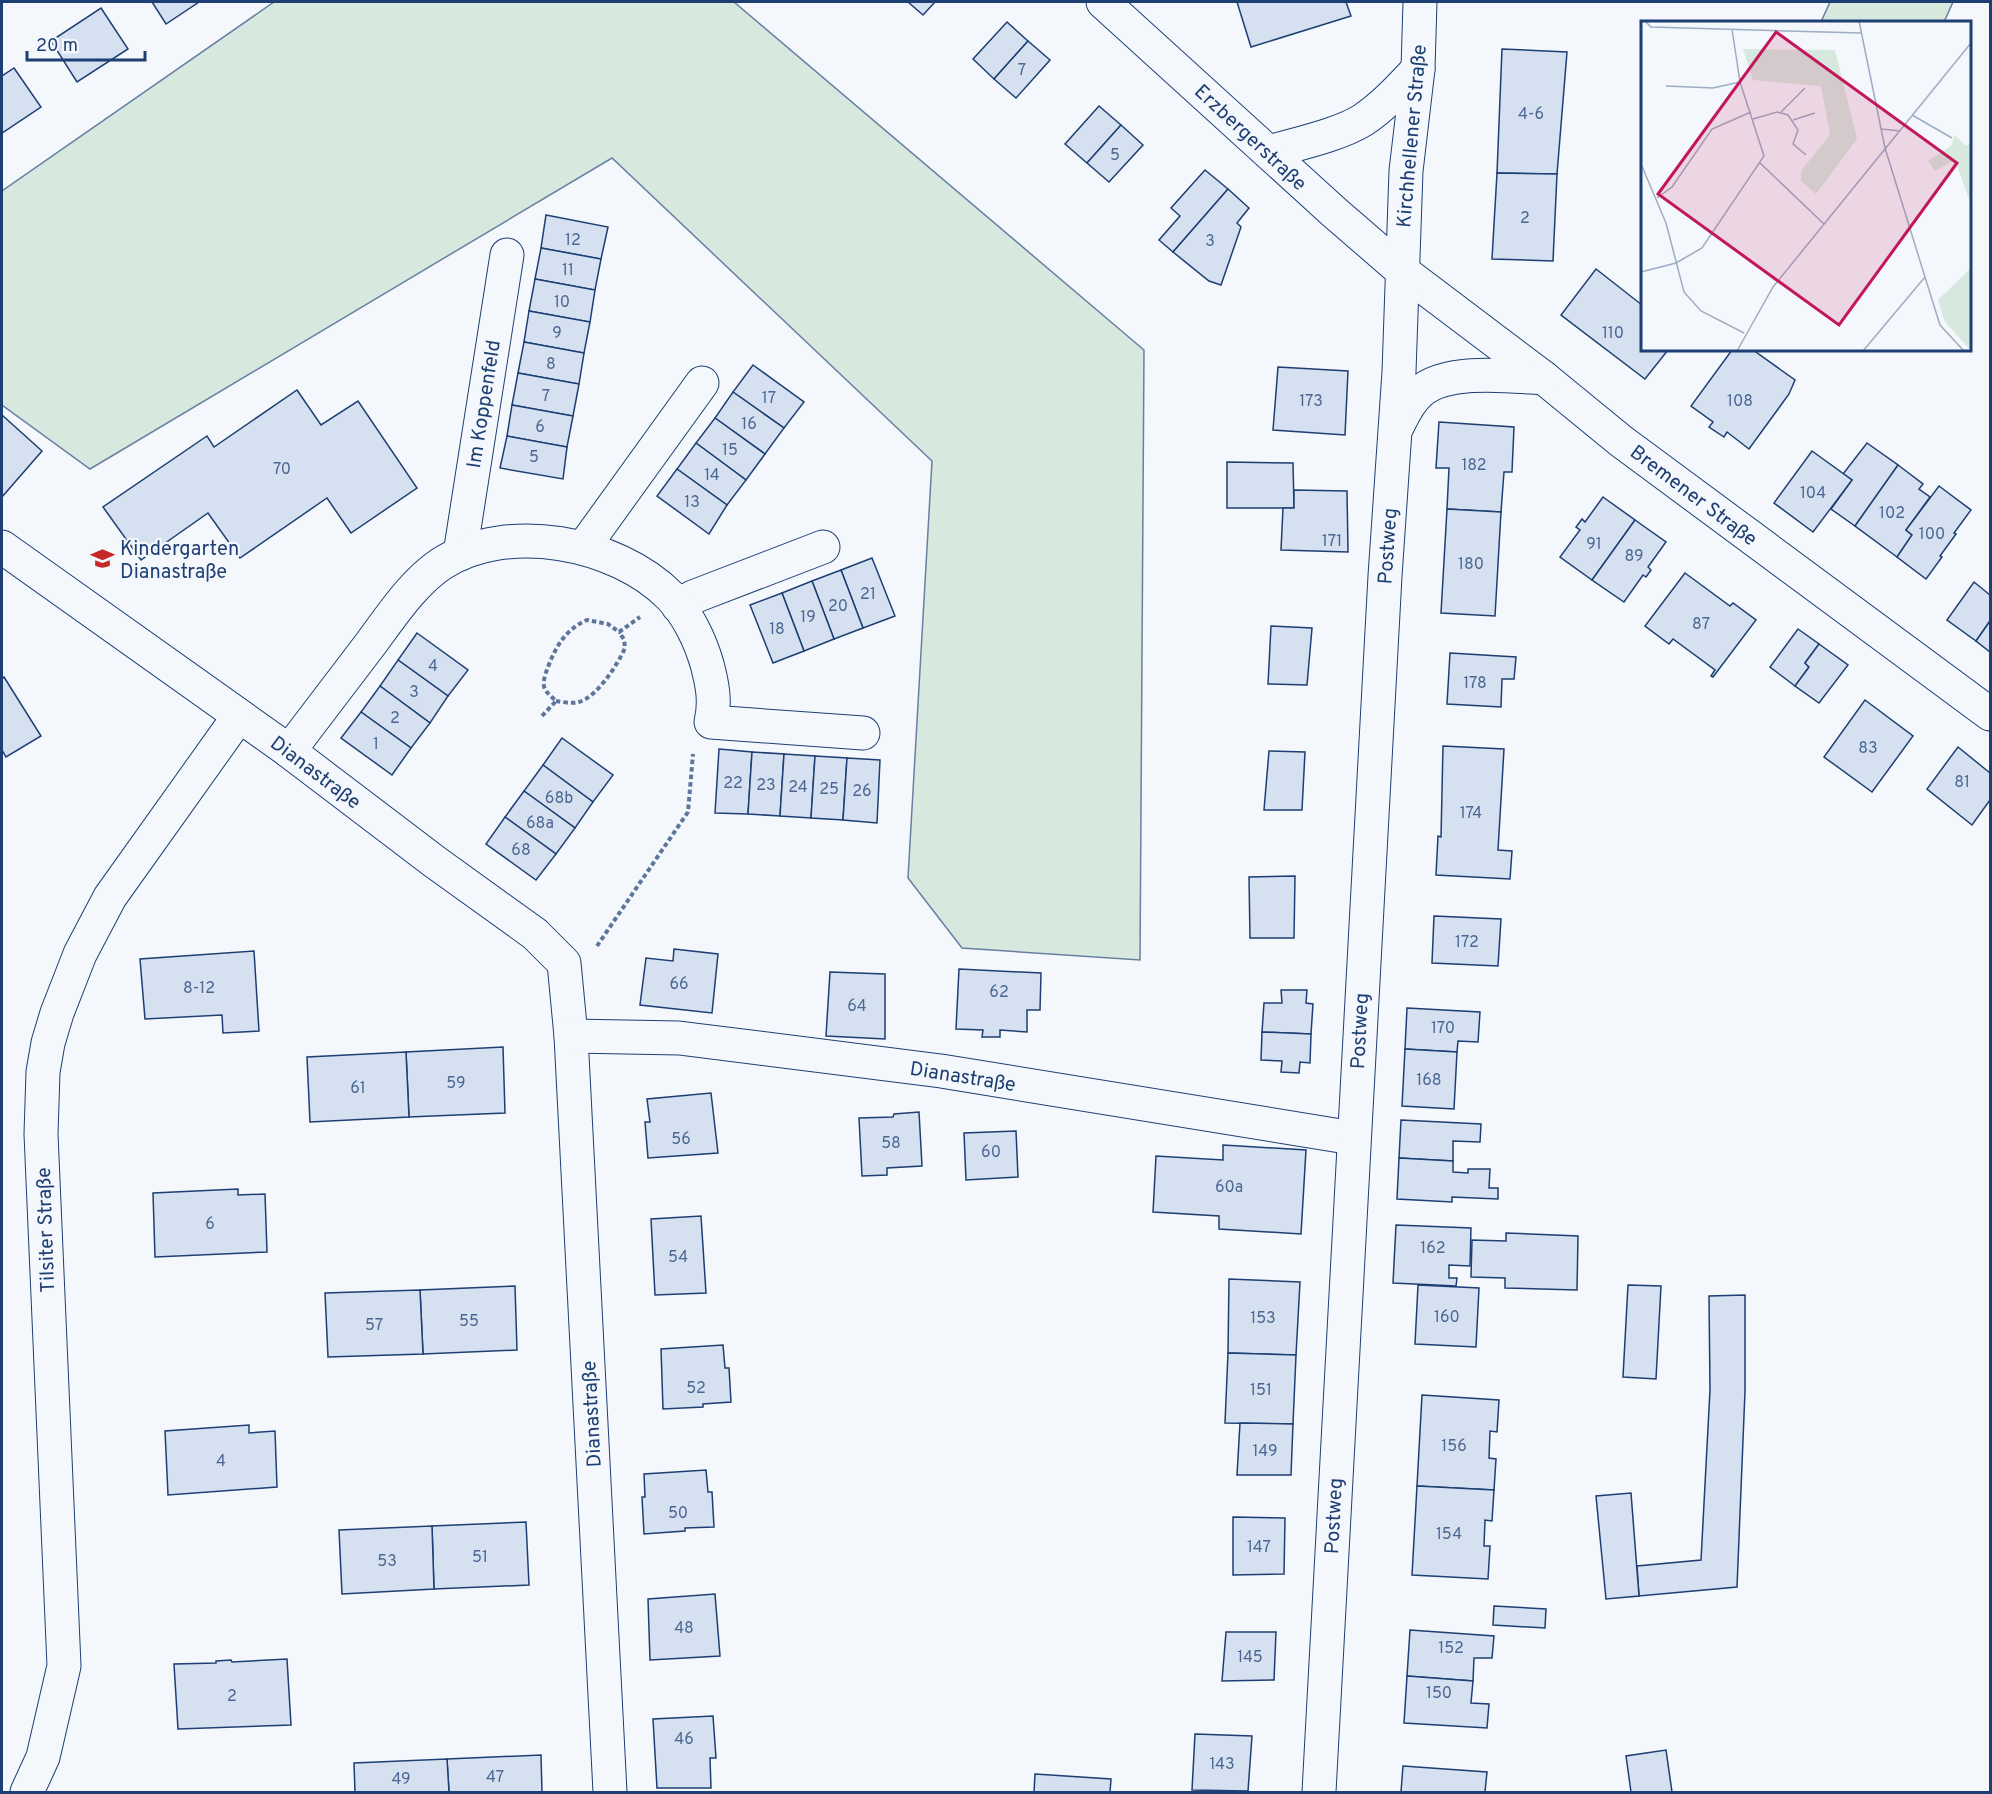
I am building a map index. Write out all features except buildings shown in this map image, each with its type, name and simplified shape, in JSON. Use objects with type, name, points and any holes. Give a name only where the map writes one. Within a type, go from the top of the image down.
[{"type":"street","name":"Erzbergerstraße","points":[[1103,2],[1401,270]]},
{"type":"street","name":"Kirchhellener Straße","points":[[1401,270],[1406,171],[1418,69],[1420,2]]},
{"type":"street","points":[[1269,152],[1361,121],[1384,104],[1418,69]]},
{"type":"street","name":"Im Koppenfeld","points":[[460,554],[507,255]]},
{"type":"street","name":"Bremener Straße","points":[[1401,270],[1544,378],[1621,441],[1990,714]]},
{"type":"street","name":"Postweg","points":[[1319,1792],[1353,1138],[1384,588],[1399,372],[1401,270]]},
{"type":"street","points":[[1395,431],[1420,391],[1442,380],[1495,376],[1544,378]]},
{"type":"street","points":[[583,548],[702,383]]},
{"type":"street","points":[[289,751],[398,607],[425,578],[460,554],[491,545],[526,542],[552,543],[608,555],[634,569],[674,601],[695,634],[707,663],[715,707],[711,722],[863,733]]},
{"type":"street","points":[[674,601],[693,597],[823,547]]},
{"type":"street","name":"Dianastraße","points":[[3,551],[289,751],[435,862],[535,934],[564,963],[571,1036],[610,1792]]},
{"type":"street","name":"Tilsiter Straße","points":[[27,1792],[43,1757],[64,1666],[41,1134],[43,1072],[48,1043],[80,954],[110,897],[239,716]]},
{"type":"street","name":"Dianastraße","points":[[571,1036],[679,1038],[919,1068],[1353,1138]]},
{"type":"path","points":[[619,632],[674,601]]},
{"type":"path","points":[[587,620],[608,624],[619,632],[624,639],[625,648],[609,674],[591,695],[576,703],[556,701],[546,691],[543,682],[555,649],[570,630],[587,620]]},
{"type":"path","points":[[542,716],[556,701]]},
{"type":"path","points":[[564,963],[581,964],[592,952],[688,812],[695,737],[711,722]]},
{"type":"shaded area","points":[[274,2],[734,2],[1144,350],[1140,960],[962,948],[908,878],[932,461],[612,158],[90,469],[2,405],[2,191]]},
{"type":"shaded area","points":[[1830,2],[1953,2],[1944,21],[1821,21]]},
{"type":"place","name":"Kindergarten Dianastraße","points":[[102,559]]}]
